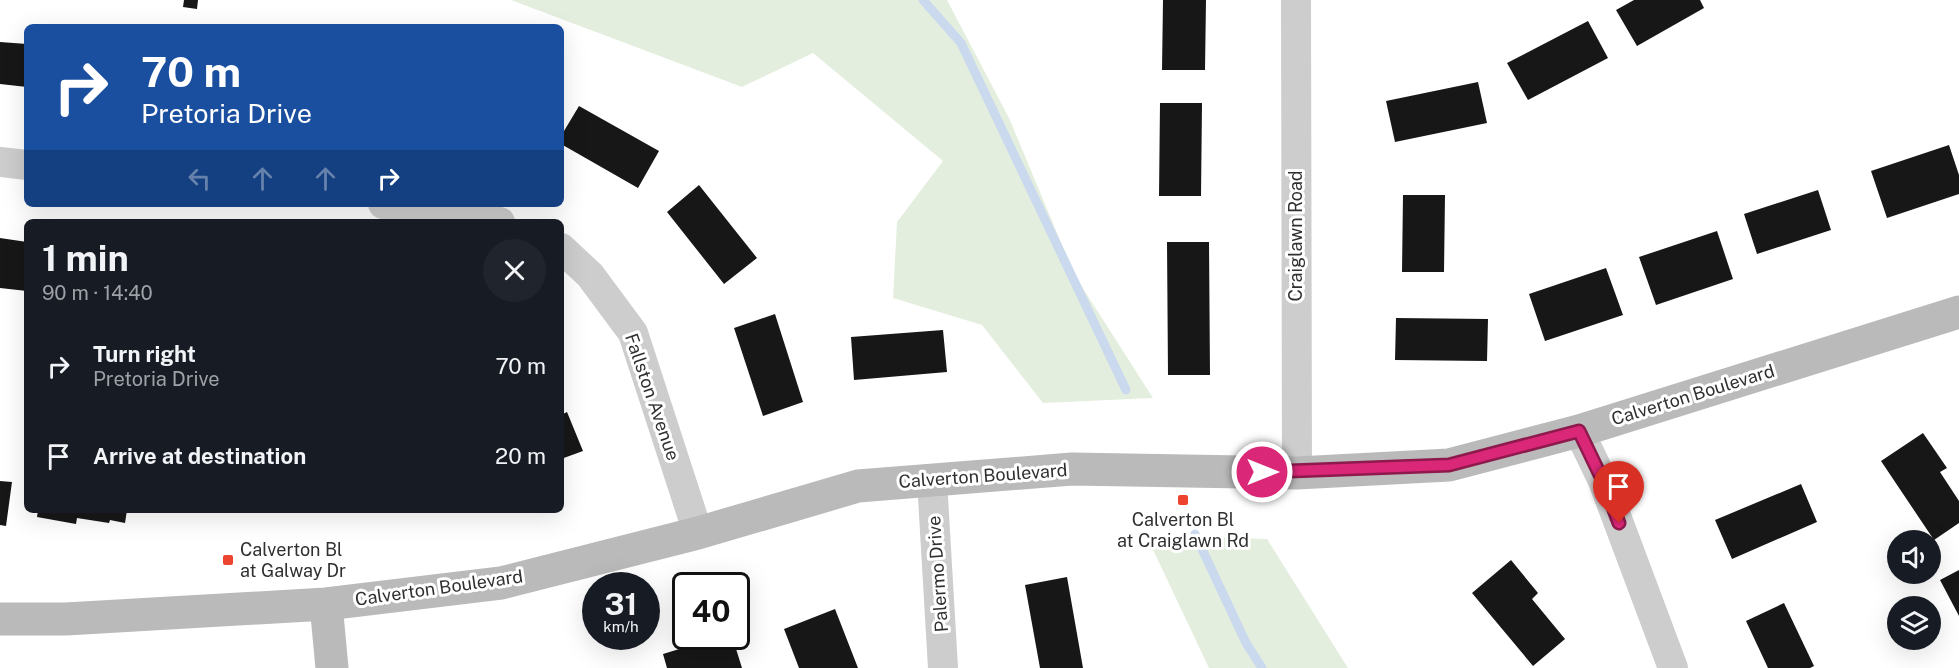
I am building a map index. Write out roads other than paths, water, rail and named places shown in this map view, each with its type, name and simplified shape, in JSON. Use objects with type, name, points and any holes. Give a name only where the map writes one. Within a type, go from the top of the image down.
[{"type":"street","name":"Craiglawn Road","points":[[1296,0],[1297,473]]},
{"type":"street","points":[[0,162],[24,165]]},
{"type":"street","points":[[408,207],[484,219]]},
{"type":"street","name":"Fallston Avenue","points":[[564,251],[590,275],[633,333],[698,533]]},
{"type":"street","name":"Calverton Boulevard","points":[[0,619],[66,619],[326,604],[501,583],[698,533],[858,486],[1072,469],[1297,473],[1449,465],[1579,431],[1959,312]]},
{"type":"street","points":[[1579,431],[1603,481],[1673,668]]},
{"type":"street","name":"Palermo Drive","points":[[932,480],[943,668]]},
{"type":"street","points":[[326,604],[332,668]]},
{"type":"waterway","points":[[923,0],[961,43],[1126,390]]},
{"type":"waterway","points":[[1195,534],[1246,643],[1262,668]]},
{"type":"place","name":"Calverton Bl at Craiglawn Rd","points":[[1183,500]]},
{"type":"place","name":"Calverton Bl at Galway Dr","points":[[228,560]]}]
